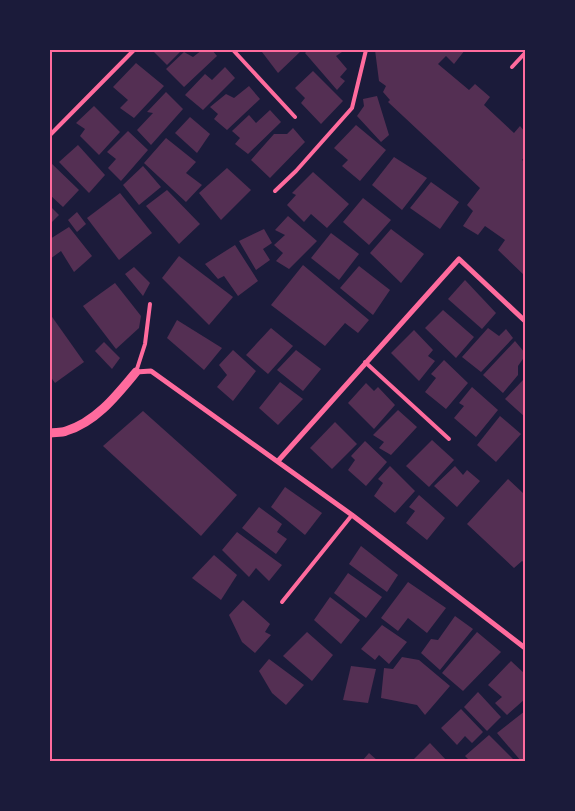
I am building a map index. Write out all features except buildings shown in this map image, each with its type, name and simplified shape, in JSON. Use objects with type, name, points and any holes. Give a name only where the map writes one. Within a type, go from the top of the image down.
[{"type":"street","points":[[278,461],[459,259],[525,321]]},
{"type":"street","points":[[50,432],[65,432],[88,420],[109,405],[136,372],[151,371],[352,514],[525,648]]},
{"type":"lane","points":[[50,135],[134,50]]},
{"type":"lane","points":[[233,50],[295,117]]},
{"type":"lane","points":[[274,191],[296,171],[352,108],[366,50]]},
{"type":"lane","points":[[512,67],[525,53]]},
{"type":"lane","points":[[136,372],[145,344],[150,304]]},
{"type":"lane","points":[[365,362],[449,439]]},
{"type":"lane","points":[[282,602],[352,514]]}]
